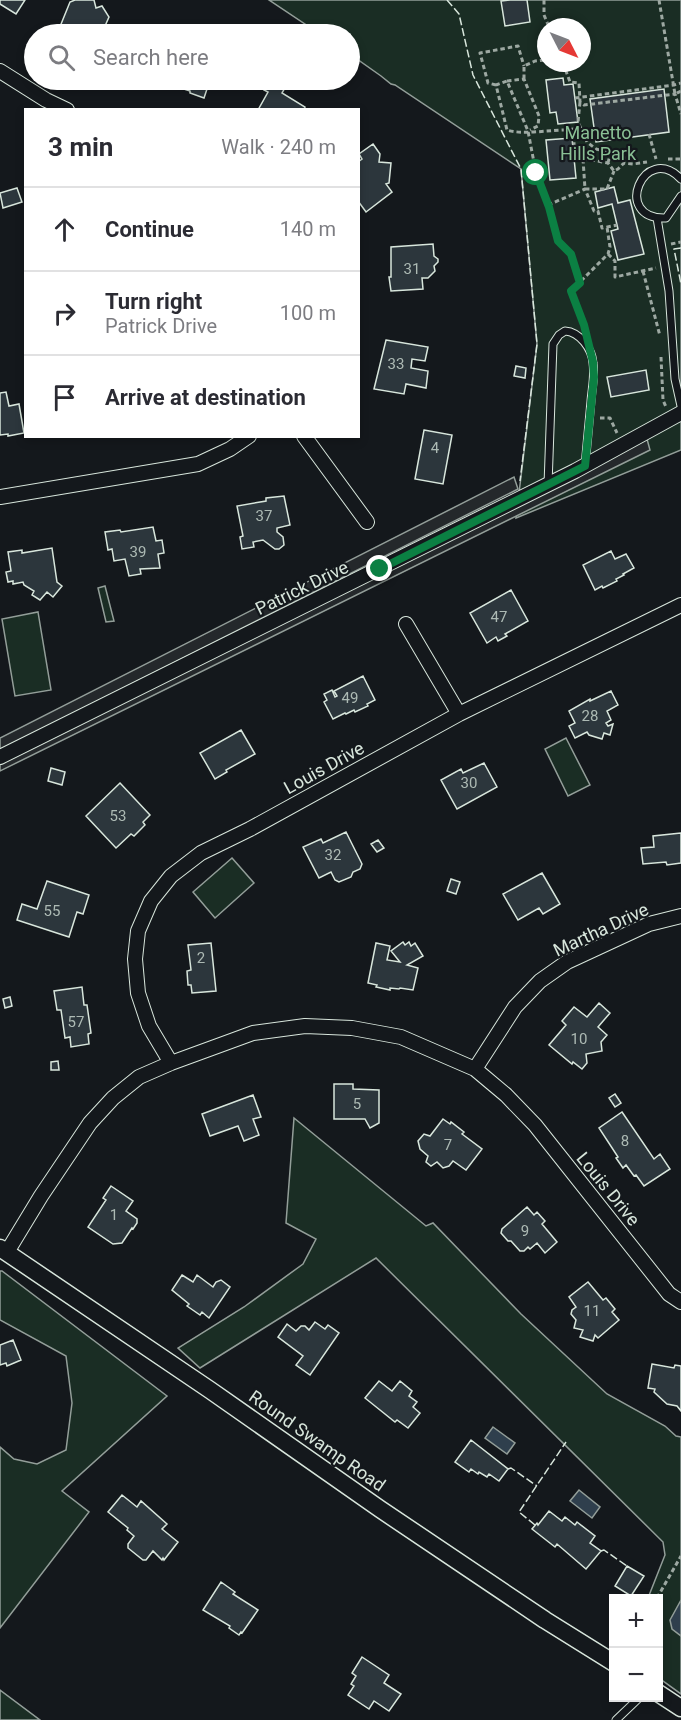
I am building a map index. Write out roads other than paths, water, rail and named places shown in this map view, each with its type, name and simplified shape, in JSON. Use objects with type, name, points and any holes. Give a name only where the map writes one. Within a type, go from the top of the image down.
[{"type":"street","points":[[0,71],[24,86]]},
{"type":"street","points":[[30,90],[63,108]]},
{"type":"street","name":"Patrick Drive","points":[[0,757],[548,485],[676,416]]},
{"type":"street","points":[[0,497],[198,464],[230,449],[246,438]]},
{"type":"street","points":[[305,438],[367,522]]},
{"type":"street","name":"Louis Drive","points":[[171,1063],[149,1026],[138,993],[135,959],[138,931],[151,901],[171,876],[201,853],[250,829],[459,714],[681,605]]},
{"type":"street","points":[[406,624],[459,714]]},
{"type":"street","name":"Martha Drive","points":[[475,1069],[515,1007],[540,981],[567,962],[650,924],[681,916]]},
{"type":"street","name":"Louis Drive","points":[[3,1250],[90,1123],[113,1098],[139,1077],[253,1033],[305,1026],[352,1028],[401,1037],[475,1069],[506,1095],[534,1125],[669,1294],[681,1302]]},
{"type":"street","name":"Round Swamp Road","points":[[3,1250],[210,1390],[380,1509],[609,1661]]},
{"type":"street","points":[[663,1695],[681,1708]]},
{"type":"lane","points":[[681,179],[669,170],[653,170],[640,180],[636,196],[643,211],[657,218],[666,218],[681,196]]},
{"type":"lane","points":[[657,218],[669,291],[675,379],[681,406]]},
{"type":"lane","points":[[548,485],[553,344],[565,331],[577,334],[589,349],[593,362],[594,377],[585,466]]},
{"type":"lane","points":[[616,1720],[635,1702]]},
{"type":"water","points":[[493,1427],[515,1443],[507,1454],[485,1438]]},
{"type":"water","points":[[579,1490],[600,1507],[592,1518],[570,1501]]},
{"type":"water","points":[[681,1600],[681,1636],[672,1629],[670,1620]]},
{"type":"park label","name":"Manetto Hills Park","points":[[598,143]]}]
